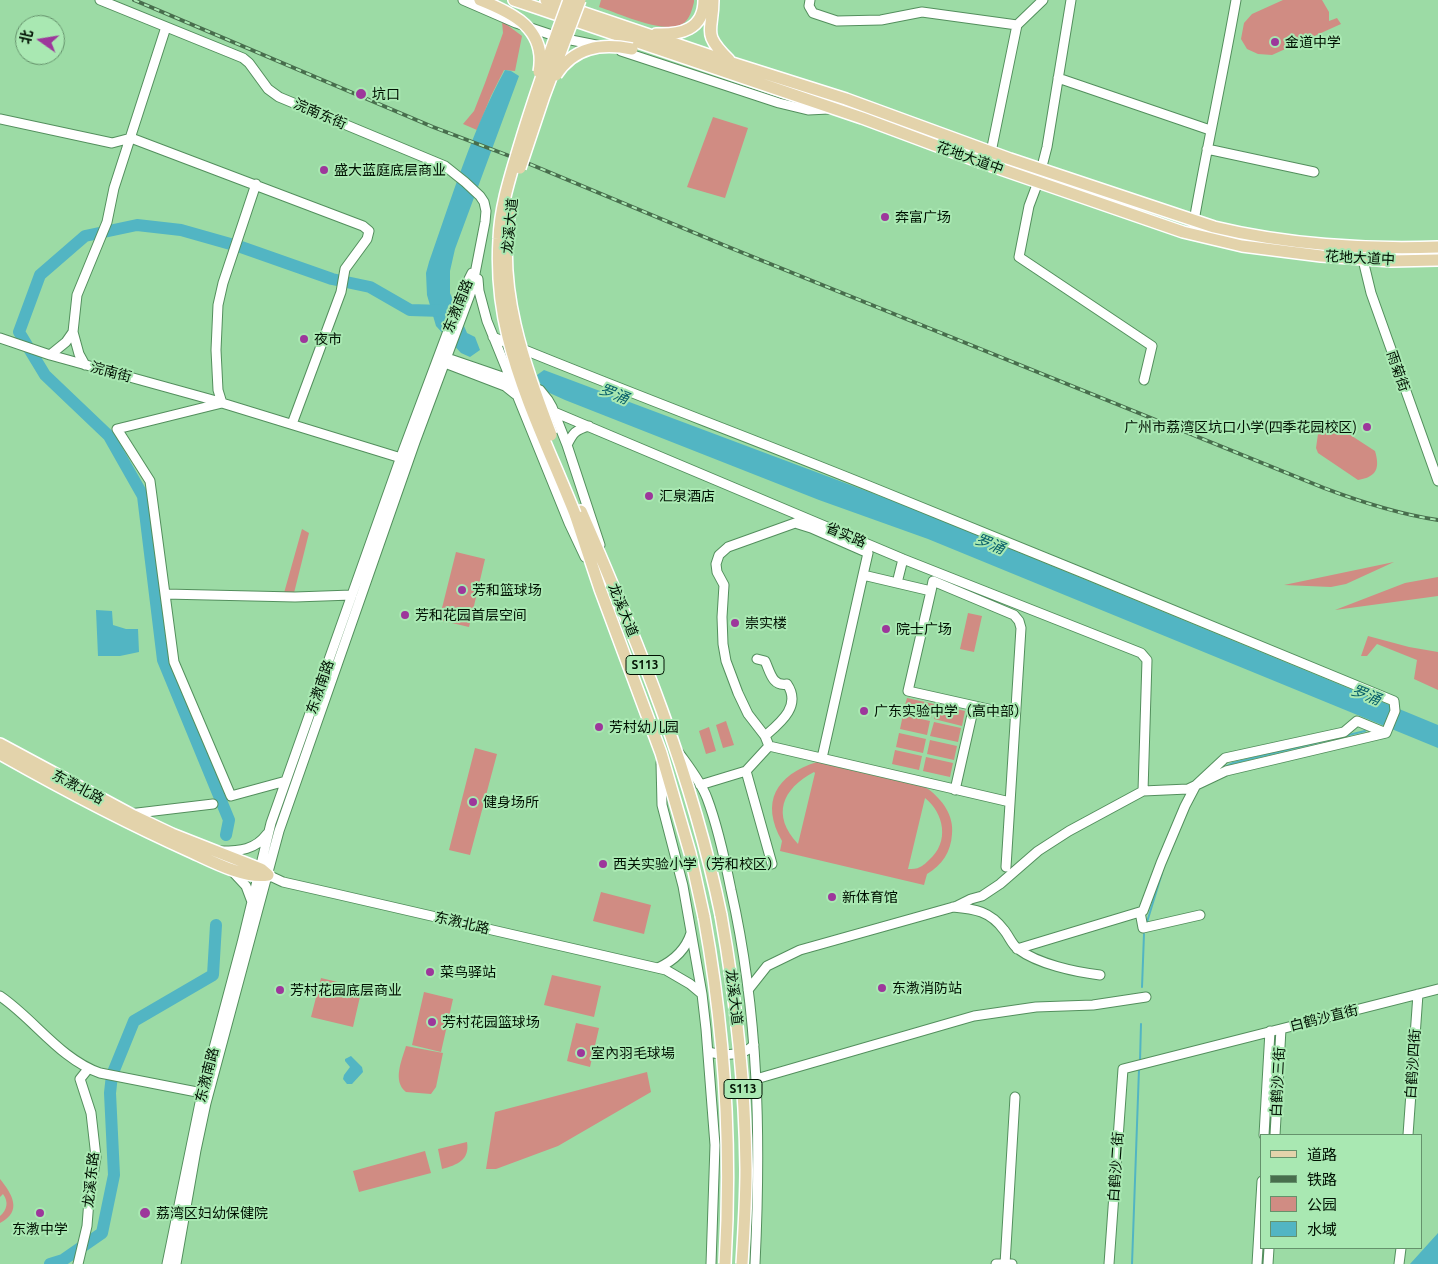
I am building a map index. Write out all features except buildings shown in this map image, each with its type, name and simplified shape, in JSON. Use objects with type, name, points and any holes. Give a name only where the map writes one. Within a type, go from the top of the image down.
[{"type":"main road","points":[[480,0],[518,17],[532,35],[540,57],[539,95]]},
{"type":"main road","name":"花地大道中","points":[[514,0],[862,118],[980,162],[1207,239],[1242,246],[1362,260],[1438,260]]},
{"type":"main road","name":"花地大道中","points":[[546,0],[732,63],[846,99],[991,152],[1194,221],[1233,231],[1322,244],[1378,248],[1438,247]]},
{"type":"main road","name":"龙溪大道","points":[[569,0],[539,95],[508,182],[499,238],[498,257],[501,302],[508,337],[521,379],[578,512],[612,581],[677,748],[704,841],[722,915],[738,1022],[744,1098],[746,1171],[742,1264]]},
{"type":"main road","name":"龙溪大道","points":[[539,95],[580,0]]},
{"type":"main road","points":[[645,33],[680,33],[688,29],[700,17],[704,0]]},
{"type":"main road","points":[[713,0],[710,32],[714,44],[732,63]]},
{"type":"main road","points":[[539,95],[567,62],[583,51],[610,45],[632,49],[758,89],[862,118]]},
{"type":"main road","name":"龙溪大道","points":[[578,512],[600,589],[661,753],[690,853],[704,917],[719,1013],[727,1099],[728,1182],[725,1264]]},
{"type":"main road","name":"东漖北路","points":[[0,744],[129,814],[217,852],[262,874]]},
{"type":"main road","name":"东漖北路","points":[[0,754],[136,827],[227,867],[262,874]]},
{"type":"street","name":"浣南东街","points":[[100,0],[243,58],[249,63],[268,89],[279,97],[435,161],[454,173],[480,196],[484,202],[486,211],[484,233],[477,264]]},
{"type":"street","points":[[463,0],[561,38],[620,50],[779,103],[808,110],[829,109]]},
{"type":"street","points":[[810,0],[809,6],[813,13],[837,21],[881,20],[922,12],[1018,25]]},
{"type":"street","points":[[991,152],[1018,25],[1042,0]]},
{"type":"street","points":[[1071,0],[1047,147],[1042,169],[1029,206],[1019,257],[1152,346],[1144,380]]},
{"type":"street","points":[[1194,221],[1206,149],[1224,73],[1236,0]]},
{"type":"street","points":[[85,365],[79,354],[73,332],[77,295],[107,222],[114,188],[132,138],[166,27]]},
{"type":"street","points":[[1058,78],[1210,130]]},
{"type":"street","points":[[0,119],[112,143],[132,138],[256,184],[363,226],[369,231],[367,239],[344,269],[341,292],[292,424]]},
{"type":"street","points":[[1206,149],[1314,172]]},
{"type":"street","points":[[256,184],[227,270],[218,305],[216,324],[217,378],[222,403],[117,429],[150,481],[174,662],[231,796],[286,780]]},
{"type":"street","name":"雨菊街","points":[[1362,260],[1371,293],[1438,481]]},
{"type":"street","points":[[477,264],[482,306],[493,337],[569,523],[600,589]]},
{"type":"street","name":"东漖南路","points":[[167,1264],[202,1093],[252,905],[477,264]]},
{"type":"street","name":"东漖南路","points":[[176,1264],[196,1150],[262,874],[269,832],[401,458],[446,356],[445,340],[462,305]]},
{"type":"street","points":[[50,355],[66,342],[73,332]]},
{"type":"street","points":[[493,337],[579,373],[872,487],[1394,701],[1396,711],[1386,733]]},
{"type":"street","name":"浣南街","points":[[2,338],[50,355],[222,403],[401,458]]},
{"type":"street","points":[[446,356],[540,390],[548,400],[567,445],[612,581]]},
{"type":"street","points":[[446,356],[505,386],[516,396]]},
{"type":"street","name":"省实路","points":[[516,396],[524,394],[544,400],[553,410],[589,426],[903,559],[1141,653],[1147,660],[1142,791]]},
{"type":"street","points":[[567,445],[573,434],[589,426]]},
{"type":"street","points":[[769,746],[765,736],[748,714],[726,661],[722,617],[724,585],[716,572],[716,564],[719,555],[728,547],[795,523],[868,553],[822,758]]},
{"type":"street","points":[[897,583],[903,559]]},
{"type":"street","points":[[863,576],[931,591]]},
{"type":"street","points":[[1006,867],[1021,628],[1019,621],[1014,615],[933,581],[908,691],[1015,715]]},
{"type":"street","points":[[165,594],[295,597],[352,595]]},
{"type":"street","points":[[757,659],[765,660],[772,679],[783,685],[787,684],[793,698],[786,717],[765,736]]},
{"type":"street","points":[[955,790],[974,706]]},
{"type":"street","points":[[1017,949],[1143,911],[1160,863],[1196,785],[1225,758],[1344,732],[1357,720],[1386,733]]},
{"type":"street","points":[[748,990],[767,966],[800,950],[982,896],[1000,884],[1038,851],[1142,791],[1188,788],[1226,771],[1386,733]]},
{"type":"street","points":[[769,746],[1010,802]]},
{"type":"street","points":[[700,785],[746,771],[769,746]]},
{"type":"street","points":[[677,748],[707,797],[737,915],[748,990],[756,1079],[759,1172],[755,1264]]},
{"type":"street","points":[[661,753],[662,805],[683,886],[702,994],[709,1052],[715,1145],[711,1264]]},
{"type":"street","points":[[746,771],[772,864]]},
{"type":"street","points":[[129,814],[213,804]]},
{"type":"street","points":[[217,852],[250,848],[262,841],[269,832]]},
{"type":"street","points":[[227,867],[246,886],[252,905]]},
{"type":"street","name":"东漖北路","points":[[262,874],[284,882],[658,968],[677,975],[702,994]]},
{"type":"street","points":[[950,907],[974,909],[986,913],[1003,929],[1017,949],[1039,960],[1086,974],[1100,975]]},
{"type":"street","points":[[1140,912],[1143,928],[1200,914]]},
{"type":"street","points":[[658,968],[679,953],[689,940],[691,930]]},
{"type":"street","name":"白鹤沙直街","points":[[1123,1069],[1438,989]]},
{"type":"street","name":"白鹤沙四街","points":[[1408,1134],[1418,994]]},
{"type":"street","points":[[0,996],[41,1034],[88,1069],[100,1074],[202,1093]]},
{"type":"street","points":[[756,1079],[974,1016],[1036,1006],[1093,1005],[1146,996]]},
{"type":"street","name":"白鹤沙三街","points":[[1275,1134],[1281,1029]]},
{"type":"street","name":"白鹤沙三街","points":[[1264,1134],[1270,1032]]},
{"type":"street","points":[[709,1052],[718,1054],[740,1053],[754,1045]]},
{"type":"street","name":"龙溪东路","points":[[78,1264],[87,1226],[96,1157],[91,1114],[80,1079],[88,1069]]},
{"type":"street","name":"白鹤沙二街","points":[[1109,1264],[1123,1069]]},
{"type":"street","points":[[1005,1264],[1015,1097]]},
{"type":"street","points":[[1257,1264],[1260,1214]]},
{"type":"street","points":[[1268,1249],[1268,1264]]},
{"type":"street","points":[[1399,1264],[1400,1249]]},
{"type":"street","points":[[996,1264],[1012,1264]]},
{"type":"green space","points":[[601,0],[694,0],[694,2],[692,11],[684,23],[666,27],[642,22],[599,7]]},
{"type":"green space","name":"金道中学","points":[[1283,0],[1322,0],[1329,12],[1329,21],[1337,18],[1341,24],[1272,55],[1258,54],[1247,49],[1241,39],[1244,23],[1252,14]]},
{"type":"green space","points":[[502,21],[522,36],[515,71],[504,70],[477,130],[463,124],[474,111],[485,83],[503,33]]},
{"type":"green space","points":[[713,117],[748,128],[725,198],[687,187]]},
{"type":"green space","points":[[1335,425],[1375,451],[1377,467],[1369,477],[1358,480],[1318,453],[1316,448],[1318,434],[1326,427]]},
{"type":"green space","points":[[302,529],[309,533],[294,593],[284,593]]},
{"type":"green space","name":"芳和篮球场","points":[[456,552],[485,559],[469,627],[439,620]]},
{"type":"green space","points":[[1394,562],[1346,584],[1331,587],[1284,585]]},
{"type":"green space","points":[[1438,577],[1438,596],[1335,610],[1405,583]]},
{"type":"green space","points":[[968,613],[982,616],[974,652],[960,649]]},
{"type":"green space","points":[[1368,636],[1409,647],[1438,652],[1438,690],[1414,679],[1417,660],[1377,644],[1367,656],[1361,656]]},
{"type":"green space","points":[[907,698],[934,704],[931,718],[903,712]]},
{"type":"green space","points":[[938,705],[965,711],[962,726],[934,719]]},
{"type":"green space","points":[[903,715],[930,721],[927,735],[900,729]]},
{"type":"green space","points":[[726,721],[734,745],[723,748],[716,725]]},
{"type":"green space","points":[[934,722],[961,728],[958,742],[930,736]]},
{"type":"green space","points":[[709,727],[716,751],[706,754],[699,731]]},
{"type":"green space","points":[[899,733],[926,739],[923,753],[896,747]]},
{"type":"green space","points":[[930,740],[957,746],[954,760],[927,754]]},
{"type":"green space","name":"健身场所","points":[[475,748],[497,754],[470,855],[449,850]]},
{"type":"green space","points":[[895,750],[922,756],[919,770],[892,764]]},
{"type":"green space","points":[[926,757],[953,763],[950,777],[923,771]]},
{"type":"green space","points":[[817,762],[922,786],[938,798],[943,803],[951,821],[951,841],[945,857],[927,874],[924,885],[780,851],[782,841],[772,814],[773,802],[782,782],[791,774]],"holes":[[[815,773],[798,844],[785,823],[784,804],[794,786]],[[925,798],[937,811],[940,819],[942,828],[940,845],[936,853],[922,866],[908,869]]]},
{"type":"green space","points":[[601,892],[651,905],[644,934],[593,921]]},
{"type":"green space","points":[[552,975],[601,986],[594,1017],[544,1005]]},
{"type":"green space","points":[[321,978],[362,988],[353,1027],[311,1017]]},
{"type":"green space","name":"芳村花园篮球场","points":[[424,992],[453,999],[441,1052],[412,1045]]},
{"type":"green space","name":"室內羽毛球場","points":[[576,1023],[599,1028],[590,1067],[567,1061]]},
{"type":"green space","points":[[406,1046],[443,1053],[436,1087],[431,1094],[406,1092],[402,1087],[399,1070]]},
{"type":"green space","points":[[647,1072],[651,1092],[558,1146],[496,1169],[486,1169],[495,1112]]},
{"type":"green space","points":[[467,1142],[466,1153],[461,1161],[453,1166],[442,1169],[438,1149]]},
{"type":"green space","points":[[425,1151],[431,1173],[359,1192],[353,1171]]},
{"type":"green space","points":[[0,1179],[11,1196],[13,1208],[7,1218],[0,1223],[0,1216],[6,1209],[7,1203],[3,1194],[0,1197]]},
{"type":"water","points":[[505,70],[519,76],[455,249],[450,271],[450,293],[467,333],[475,337],[480,350],[470,357],[461,353],[436,326],[427,295],[426,273],[454,189],[482,116]]},
{"type":"water","name":"罗涌","points":[[544,370],[904,505],[1438,725],[1438,748],[928,539],[819,500],[565,400],[543,390],[537,375]]},
{"type":"water","points":[[96,610],[112,611],[113,625],[126,629],[138,629],[139,652],[120,656],[98,656]]},
{"type":"water","points":[[351,1056],[362,1067],[363,1072],[352,1084],[347,1084],[343,1079],[350,1067],[345,1059]]},
{"type":"water","points":[[1438,1233],[1438,1264],[1410,1264]]},
{"type":"waterway","points":[[226,835],[229,820],[163,660],[143,496],[109,436],[45,375],[19,332],[40,275],[85,236],[137,225],[181,230],[241,247],[332,279],[370,287],[410,310],[443,311]]},
{"type":"waterway","points":[[1225,767],[1233,763],[1365,731]]},
{"type":"waterway","points":[[1147,922],[1162,873]]},
{"type":"waterway","points":[[50,1264],[63,1260],[102,1233],[114,1175],[110,1093],[112,1075],[134,1021],[213,975],[216,925]]},
{"type":"waterway","points":[[1142,987],[1144,934]]},
{"type":"waterway","points":[[1140,1061],[1141,1024]]},
{"type":"waterway","points":[[1132,1264],[1139,1069]]},
{"type":"railway","points":[[134,0],[433,127],[520,160],[726,246],[1324,488],[1380,507],[1438,520]]},
{"type":"place","name":"金道中学","points":[[1275,42]]},
{"type":"place","name":"坑口","points":[[361,94]]},
{"type":"place","name":"盛大蓝庭底层商业","points":[[324,170]]},
{"type":"place","name":"奔富广场","points":[[885,217]]},
{"type":"place","name":"夜市","points":[[304,339]]},
{"type":"place","name":"广州市荔湾区坑口小学(四季花园校区)","points":[[1367,427]]},
{"type":"place","name":"汇泉酒店","points":[[649,496]]},
{"type":"place","name":"芳和篮球场","points":[[462,590]]},
{"type":"place","name":"芳和花园首层空间","points":[[405,615]]},
{"type":"place","name":"崇实楼","points":[[735,623]]},
{"type":"place","name":"院士广场","points":[[886,629]]},
{"type":"place","name":"广东实验中学（高中部）","points":[[864,711]]},
{"type":"place","name":"芳村幼儿园","points":[[599,727]]},
{"type":"place","name":"健身场所","points":[[473,802]]},
{"type":"place","name":"西关实验小学（芳和校区）","points":[[603,864]]},
{"type":"place","name":"新体育馆","points":[[832,897]]},
{"type":"place","name":"菜鸟驿站","points":[[430,972]]},
{"type":"place","name":"东漖消防站","points":[[882,988]]},
{"type":"place","name":"芳村花园底层商业","points":[[280,990]]},
{"type":"place","name":"芳村花园篮球场","points":[[432,1022]]},
{"type":"place","name":"室內羽毛球場","points":[[581,1053]]},
{"type":"place","name":"东漖中学","points":[[40,1213]]},
{"type":"place","name":"荔湾区妇幼保健院","points":[[145,1213]]}]
